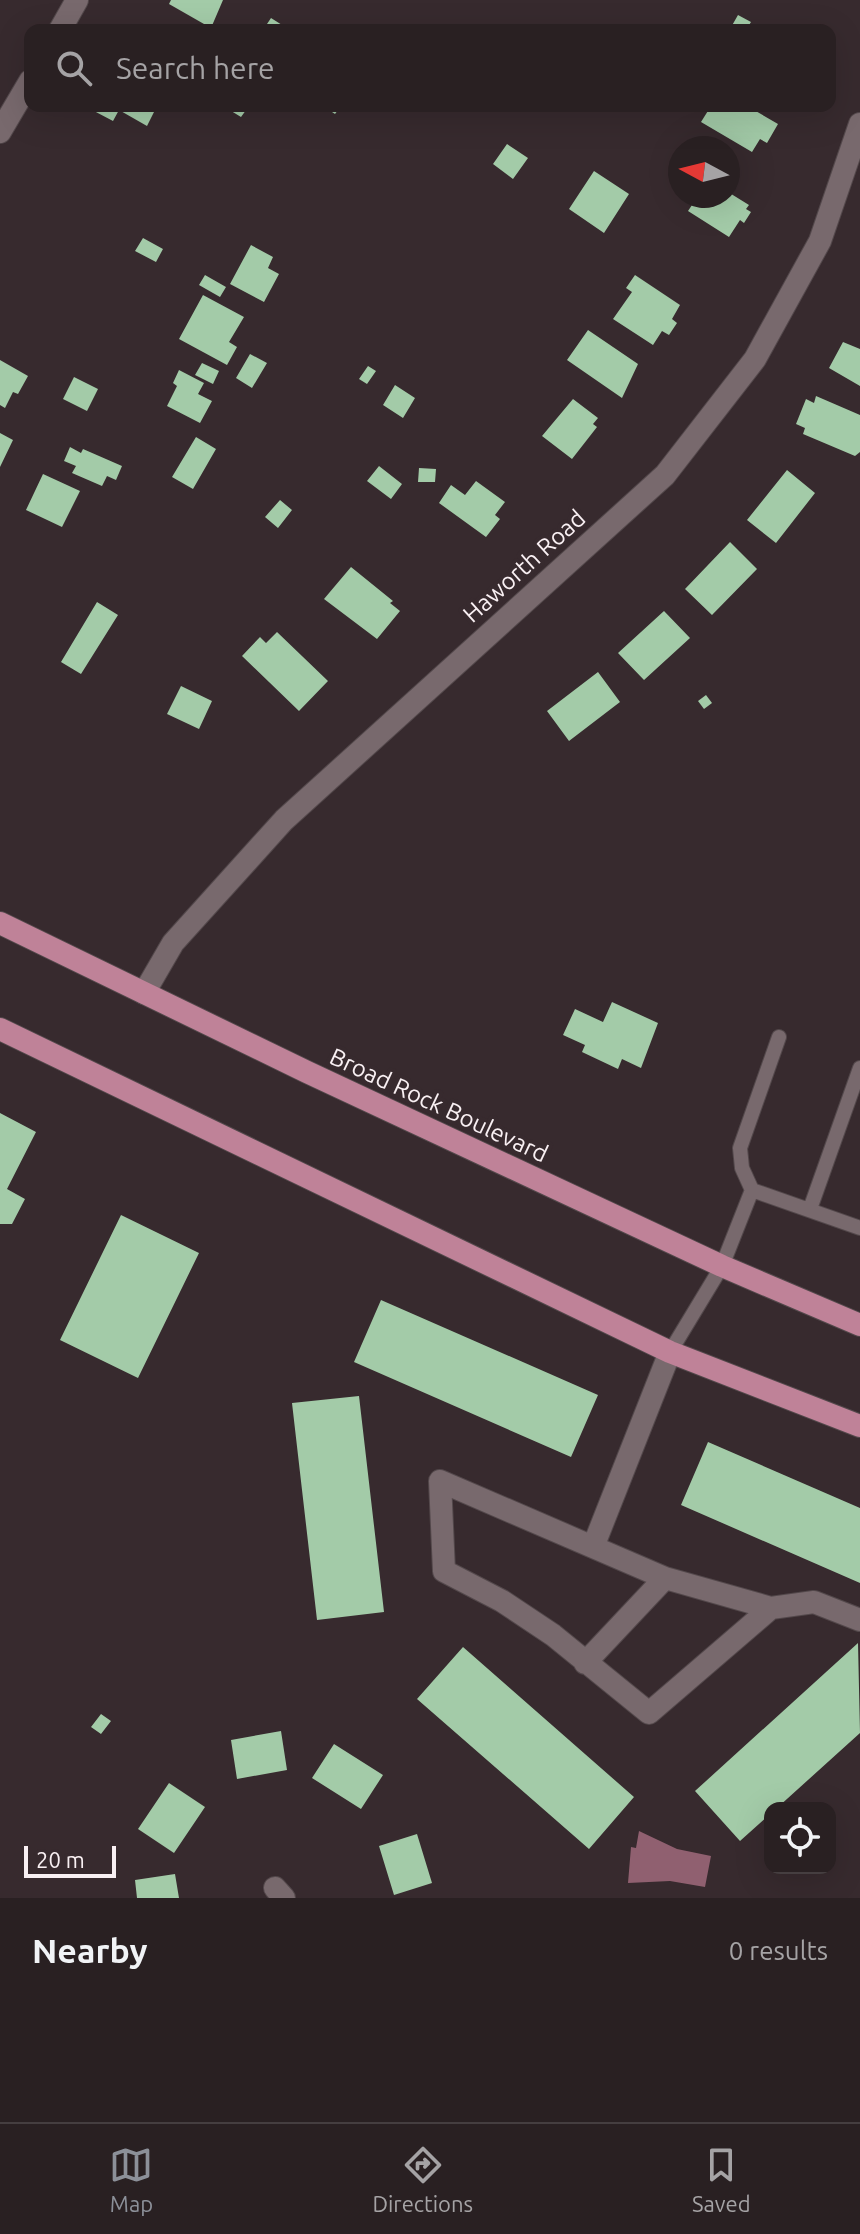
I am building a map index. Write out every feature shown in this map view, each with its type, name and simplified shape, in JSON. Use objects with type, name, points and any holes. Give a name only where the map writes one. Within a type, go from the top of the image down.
[{"type":"main road","name":"Broad Rock Boulevard","points":[[0,923],[722,1266],[860,1325]]},
{"type":"main road","points":[[0,1029],[670,1352],[860,1426]]},
{"type":"street","points":[[63,24],[77,0]]},
{"type":"street","points":[[0,132],[24,91]]},
{"type":"street","name":"Haworth Road","points":[[144,993],[173,943],[284,820],[665,475],[755,359],[820,241],[860,124]]},
{"type":"street","points":[[593,1547],[670,1352]]},
{"type":"street","points":[[771,1608],[649,1713],[553,1635],[502,1601],[444,1571],[440,1481],[665,1578],[771,1608],[814,1602],[860,1620]]},
{"type":"street","points":[[585,1663],[665,1578]]},
{"type":"lane","points":[[670,1352],[722,1266],[752,1190],[742,1168],[740,1148],[779,1037]]},
{"type":"lane","points":[[810,1209],[860,1068]]},
{"type":"lane","points":[[752,1190],[860,1228]]},
{"type":"shaded area","points":[[639,1831],[677,1849],[711,1856],[705,1887],[670,1881],[628,1883],[631,1847],[636,1848]]},
{"type":"building","points":[[171,0],[223,0],[213,24],[204,24],[169,4]]},
{"type":"building","points":[[738,15],[751,22],[750,24],[733,24]]},
{"type":"building","points":[[271,18],[280,24],[267,24]]},
{"type":"building","points":[[96,112],[118,112],[113,121]]},
{"type":"building","points":[[122,112],[154,112],[147,126]]},
{"type":"building","points":[[707,112],[757,112],[778,124],[767,143],[760,139],[752,152],[740,145],[740,136],[725,136],[701,122]]},
{"type":"building","points":[[507,144],[528,158],[513,179],[493,164]]},
{"type":"building","points":[[594,171],[629,194],[604,233],[569,209]]},
{"type":"building","points":[[740,199],[749,205],[746,209],[751,212],[744,223],[740,220],[729,237],[688,211],[690,208],[740,208]]},
{"type":"building","points":[[143,238],[163,249],[156,262],[135,251]]},
{"type":"building","points":[[251,245],[273,257],[268,268],[279,274],[264,302],[230,284]]},
{"type":"building","points":[[205,275],[226,287],[220,297],[199,285]]},
{"type":"building","points":[[635,275],[680,305],[672,319],[677,323],[669,335],[662,331],[653,345],[613,319],[632,292],[626,288]]},
{"type":"building","points":[[203,295],[244,317],[229,342],[237,347],[227,365],[179,339]]},
{"type":"building","points":[[588,330],[638,364],[622,398],[567,360]]},
{"type":"building","points":[[843,342],[860,349],[860,386],[829,368]]},
{"type":"building","points":[[250,354],[267,363],[252,388],[236,378]]},
{"type":"building","points":[[0,360],[28,376],[18,394],[13,392],[5,408],[0,405]]},
{"type":"building","points":[[202,363],[219,371],[213,384],[195,375]]},
{"type":"building","points":[[368,366],[376,371],[367,384],[359,379]]},
{"type":"building","points":[[179,370],[204,383],[198,394],[212,401],[200,423],[167,406],[177,386],[173,383]]},
{"type":"building","points":[[74,377],[98,389],[87,411],[63,399]]},
{"type":"building","points":[[395,385],[415,398],[403,418],[383,405]]},
{"type":"building","points":[[816,396],[860,415],[860,452],[855,456],[803,434],[805,428],[796,424],[806,399],[814,403]]},
{"type":"building","points":[[573,399],[598,418],[593,424],[597,427],[572,459],[542,436]]},
{"type":"building","points":[[0,433],[13,440],[0,467]]},
{"type":"building","points":[[196,437],[216,449],[193,489],[172,477]]},
{"type":"building","points":[[70,447],[81,453],[83,449],[122,466],[116,480],[107,476],[102,486],[72,473],[76,466],[64,461]]},
{"type":"building","points":[[379,466],[402,484],[391,499],[367,481]]},
{"type":"building","points":[[419,468],[436,469],[435,482],[418,482]]},
{"type":"building","points":[[787,470],[815,493],[776,543],[747,520]]},
{"type":"building","points":[[43,474],[80,491],[62,527],[26,510]]},
{"type":"building","points":[[476,481],[505,502],[495,515],[500,519],[486,537],[439,503],[451,485],[465,495]]},
{"type":"building","points":[[280,500],[292,510],[278,528],[265,517]]},
{"type":"building","points":[[730,542],[757,569],[712,615],[685,589]]},
{"type":"building","points":[[351,567],[393,601],[390,603],[400,611],[377,639],[324,599]]},
{"type":"building","points":[[97,602],[118,615],[81,674],[61,662]]},
{"type":"building","points":[[664,611],[690,638],[644,680],[618,653]]},
{"type":"building","points":[[277,632],[328,681],[299,711],[242,656],[260,637],[266,643]]},
{"type":"building","points":[[598,672],[620,702],[569,741],[547,711]]},
{"type":"building","points":[[181,686],[212,701],[199,729],[167,714]]},
{"type":"building","points":[[706,695],[712,703],[704,709],[698,701]]},
{"type":"building","points":[[612,1002],[658,1023],[641,1068],[622,1059],[618,1069],[582,1052],[585,1045],[563,1035],[575,1009],[603,1022]]},
{"type":"building","points":[[0,1113],[36,1132],[7,1189],[25,1199],[12,1224],[0,1224]]},
{"type":"building","points":[[121,1215],[199,1253],[138,1378],[60,1340]]},
{"type":"building","points":[[381,1300],[598,1395],[571,1457],[354,1362]]},
{"type":"building","points":[[359,1396],[384,1612],[317,1620],[292,1403]]},
{"type":"building","points":[[708,1442],[860,1508],[860,1583],[681,1505]]},
{"type":"building","points":[[858,1643],[860,1733],[784,1802],[764,1802],[764,1819],[740,1841],[695,1791]]},
{"type":"building","points":[[463,1647],[634,1797],[589,1849],[417,1699]]},
{"type":"building","points":[[101,1714],[111,1721],[101,1734],[91,1727]]},
{"type":"building","points":[[281,1731],[287,1770],[237,1779],[231,1740]]},
{"type":"building","points":[[334,1744],[383,1775],[361,1809],[312,1778]]},
{"type":"building","points":[[169,1783],[205,1807],[174,1853],[138,1829]]},
{"type":"building","points":[[417,1834],[432,1883],[394,1895],[379,1846]]},
{"type":"building","points":[[175,1874],[179,1898],[137,1898],[135,1880]]}]
